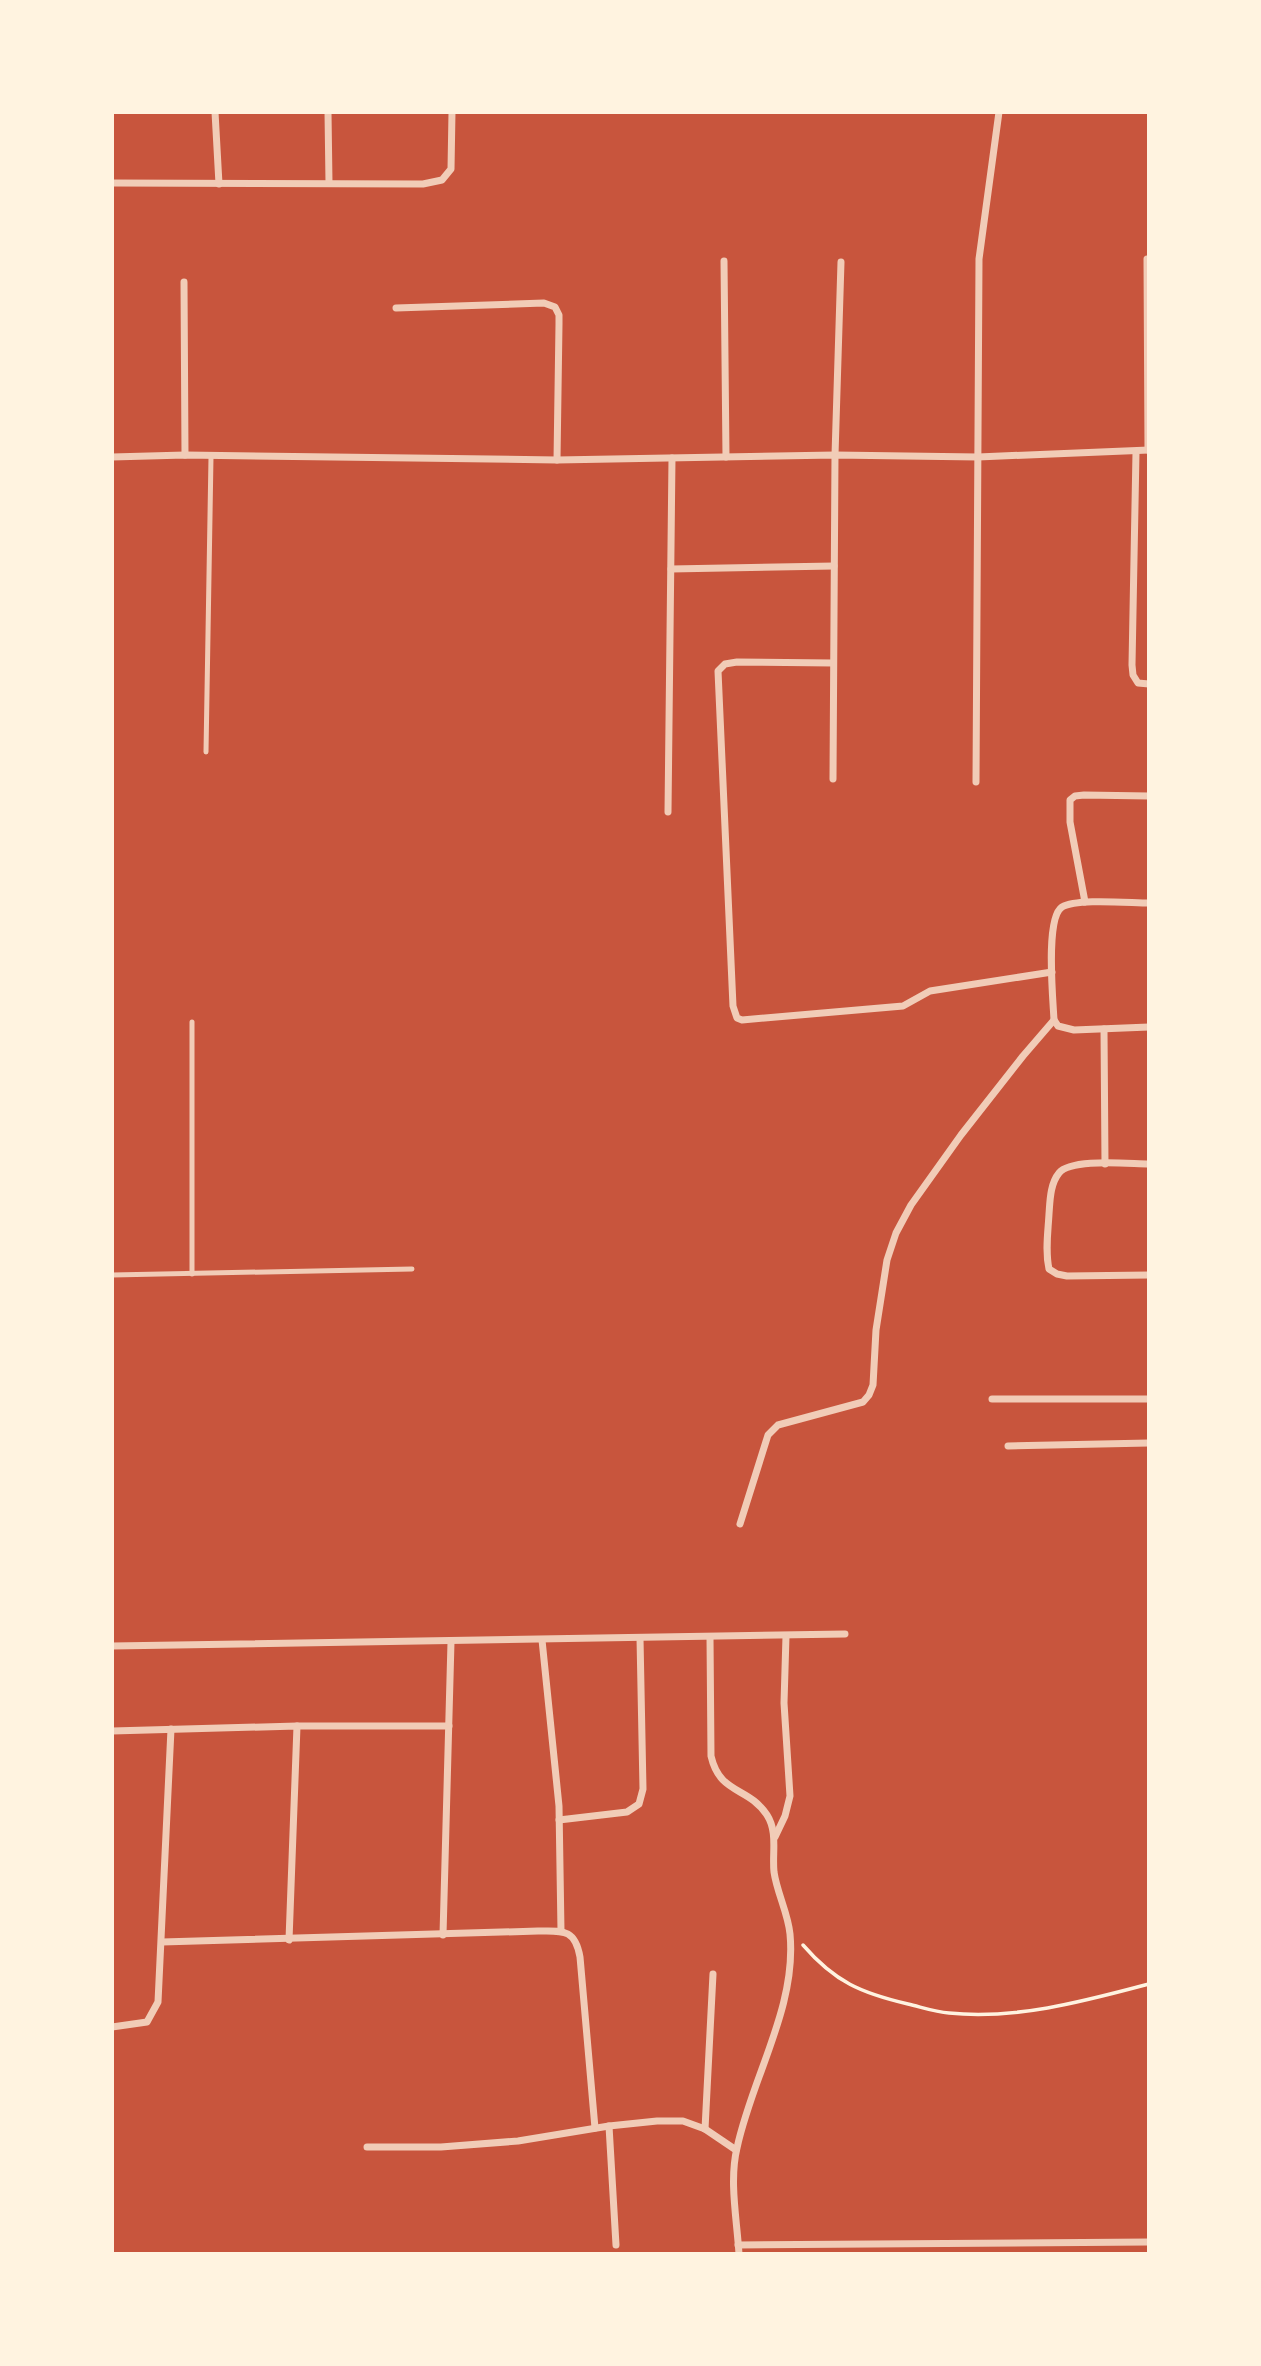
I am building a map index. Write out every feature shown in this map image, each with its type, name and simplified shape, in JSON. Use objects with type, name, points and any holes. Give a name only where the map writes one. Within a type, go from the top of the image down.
[{"type":"street","points":[[215,112],[219,184]]},
{"type":"street","points":[[328,112],[329,183]]},
{"type":"street","points":[[112,183],[424,184],[442,180],[451,169],[452,112]]},
{"type":"street","points":[[976,782],[979,259],[999,112]]},
{"type":"street","points":[[112,457],[557,460],[835,455],[978,457],[1149,450],[1147,259]]},
{"type":"street","points":[[724,261],[726,457]]},
{"type":"street","points":[[833,779],[835,455],[841,262]]},
{"type":"street","points":[[184,282],[185,456]]},
{"type":"street","points":[[396,308],[544,303],[555,307],[559,315],[557,460]]},
{"type":"street","points":[[1136,452],[1133,675],[1138,683],[1149,684]]},
{"type":"street","points":[[668,812],[672,458]]},
{"type":"street","points":[[671,569],[834,566]]},
{"type":"street","points":[[833,663],[737,662],[725,664],[719,671],[733,1006],[737,1018],[742,1020],[903,1006],[930,991],[1052,972]]},
{"type":"street","points":[[1085,902],[1070,822],[1070,800],[1084,795],[1149,796]]},
{"type":"street","points":[[1149,903],[1085,902],[1064,906],[1056,913],[1053,923],[1052,972],[1054,1020],[1058,1026],[1104,1029],[1149,1027]]},
{"type":"street","points":[[740,1524],[768,1436],[778,1425],[863,1402],[869,1395],[873,1385],[876,1330],[885,1272],[896,1233],[911,1205],[961,1135],[1054,1020]]},
{"type":"street","points":[[1104,1029],[1105,1164]]},
{"type":"street","points":[[1149,1164],[1074,1164],[1061,1170],[1054,1181],[1051,1197],[1047,1258],[1049,1269],[1066,1276],[1149,1275]]},
{"type":"street","points":[[992,1399],[1149,1399]]},
{"type":"street","points":[[1008,1446],[1149,1443]]},
{"type":"street","points":[[112,1646],[845,1634]]},
{"type":"street","points":[[774,1838],[785,1816],[790,1796],[784,1703],[786,1636]]},
{"type":"street","points":[[710,1637],[711,1756],[715,1771],[724,1783],[755,1801],[768,1817],[774,1838],[774,1871],[790,1931],[792,1966],[787,1996],[736,2150],[734,2176],[739,2254]]},
{"type":"street","points":[[559,1821],[627,1812],[639,1804],[643,1789],[640,1638]]},
{"type":"street","points":[[542,1640],[559,1821],[561,1931]]},
{"type":"street","points":[[443,1935],[451,1642]]},
{"type":"street","points":[[112,1731],[298,1726],[449,1726]]},
{"type":"street","points":[[289,1940],[298,1726]]},
{"type":"street","points":[[112,2027],[147,2022],[158,2002],[172,1729]]},
{"type":"street","points":[[162,1942],[561,1931],[572,1936],[578,1945],[595,2128]]},
{"type":"street","points":[[705,2129],[713,1974]]},
{"type":"street","points":[[367,2147],[441,2147],[492,2143],[608,2126],[683,2121],[705,2129],[736,2150]]},
{"type":"street","points":[[608,2126],[616,2245]]},
{"type":"street","points":[[738,2245],[1149,2242]]},
{"type":"lane","points":[[206,752],[211,457]]},
{"type":"lane","points":[[192,1022],[192,1273]]},
{"type":"lane","points":[[112,1275],[412,1269]]},
{"type":"path","points":[[790,1931],[822,1967],[849,1986],[886,1999],[949,2013],[998,2014],[1040,2009],[1149,1984]]}]
